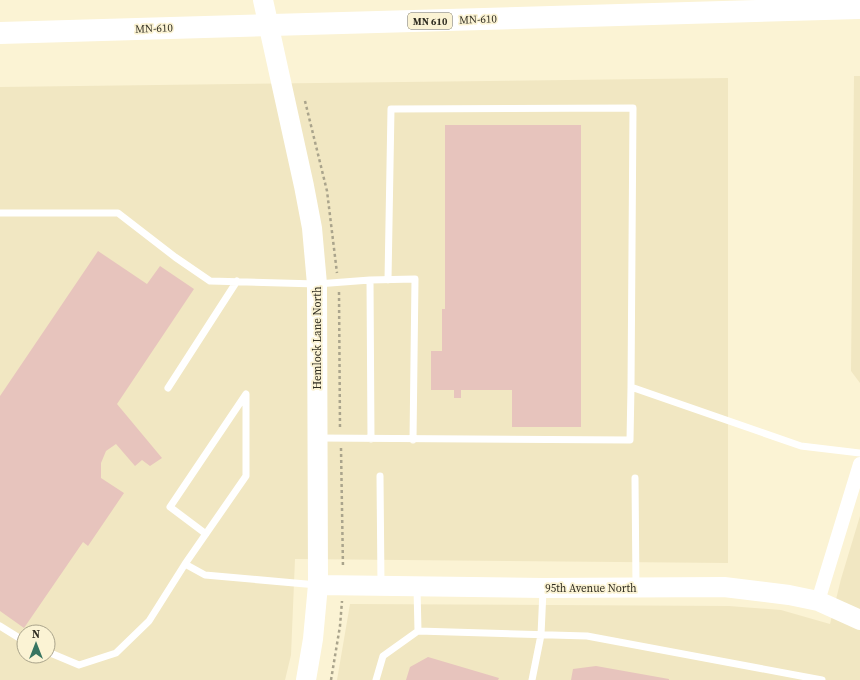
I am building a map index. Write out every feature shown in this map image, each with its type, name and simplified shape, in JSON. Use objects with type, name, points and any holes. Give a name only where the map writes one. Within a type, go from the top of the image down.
[{"type":"highway","name":"MN-610","points":[[0,33],[860,8]]},
{"type":"street","name":"Hemlock Lane North","points":[[263,0],[312,228],[317,284],[318,585],[313,639],[306,680]]},
{"type":"street","points":[[818,601],[860,464]]},
{"type":"street","name":"95th Avenue North","points":[[318,585],[543,588],[739,588],[789,594],[818,601],[860,620]]},
{"type":"lane","points":[[318,438],[413,440],[630,440],[633,108],[391,109],[388,280]]},
{"type":"lane","points":[[0,213],[118,213],[175,257],[210,281],[317,284],[370,280],[415,279],[413,440]]},
{"type":"lane","points":[[370,280],[371,439]]},
{"type":"lane","points":[[168,388],[237,282]]},
{"type":"lane","points":[[631,387],[801,446],[860,453]]},
{"type":"lane","points":[[56,655],[79,665],[116,653],[149,621],[185,564],[206,534],[246,476],[246,394],[170,507],[206,534]]},
{"type":"lane","points":[[380,476],[381,586]]},
{"type":"lane","points":[[635,478],[636,588]]},
{"type":"lane","points":[[185,564],[205,575],[318,585]]},
{"type":"lane","points":[[417,586],[418,631]]},
{"type":"lane","points":[[532,680],[542,635],[543,588]]},
{"type":"lane","points":[[0,626],[16,636]]},
{"type":"lane","points":[[376,680],[383,656],[418,631],[587,636],[822,680]]},
{"type":"shaded area","points":[[854,76],[860,76],[860,383],[851,371]]},
{"type":"shaded area","points":[[728,78],[728,563],[295,559],[291,655],[285,680],[0,680],[0,87]]},
{"type":"shaded area","points":[[860,516],[860,680],[337,680],[350,604],[729,606],[781,610],[830,624],[841,579]]},
{"type":"building","points":[[445,125],[581,125],[581,427],[512,427],[512,390],[461,390],[461,398],[454,398],[454,390],[431,390],[431,351],[442,351],[442,309],[445,309]]},
{"type":"building","points":[[98,251],[147,284],[160,266],[194,289],[117,404],[162,458],[150,466],[142,460],[135,466],[116,444],[106,451],[101,463],[101,478],[124,493],[88,546],[83,542],[27,624],[18,624],[0,611],[0,396]]},
{"type":"building","points":[[428,657],[499,678],[498,680],[406,680],[410,667]]},
{"type":"building","points":[[596,666],[669,680],[571,680],[573,669]]}]
